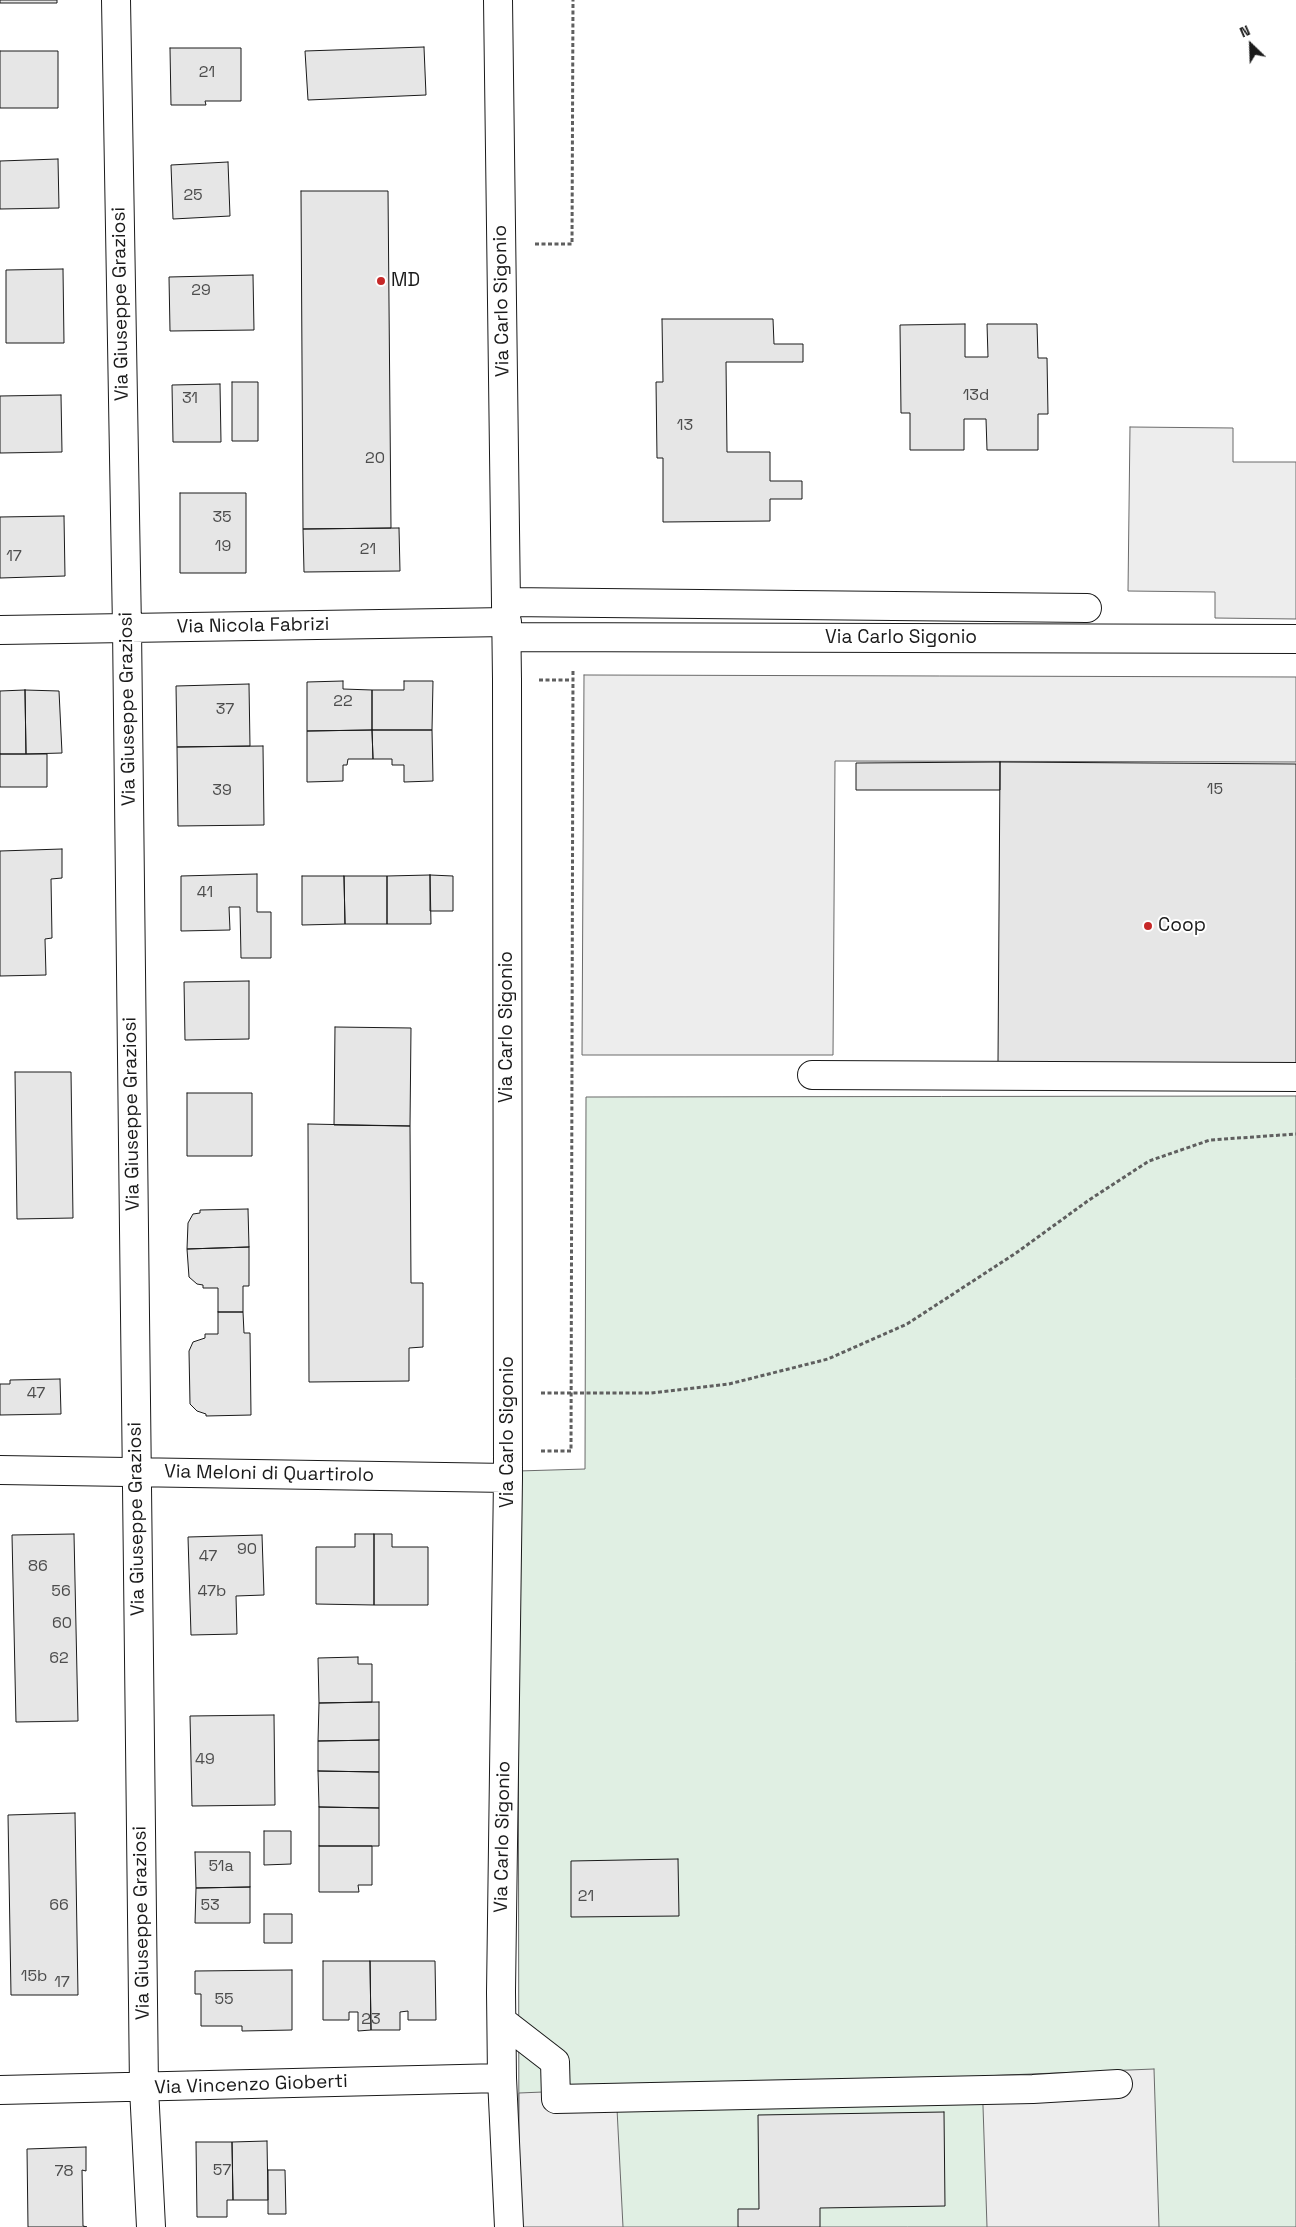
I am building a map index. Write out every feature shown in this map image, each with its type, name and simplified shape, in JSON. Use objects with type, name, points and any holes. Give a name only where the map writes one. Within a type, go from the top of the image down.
[{"type":"street","name":"Via Giuseppe Graziosi","points":[[116,0],[127,628],[144,2088],[151,2227]]},
{"type":"street","name":"Via Carlo Sigonio","points":[[498,0],[507,620],[508,1464],[502,2078],[508,2227]]},
{"type":"street","name":"Via Carlo Sigonio","points":[[507,620],[1087,608]]},
{"type":"street","name":"Via Nicola Fabrizi","points":[[0,630],[507,620]]},
{"type":"street","name":"Via Carlo Sigonio","points":[[507,620],[1296,638]]},
{"type":"street","points":[[812,1076],[1296,1077]]},
{"type":"street","name":"Via Meloni di Quartirolo","points":[[0,1470],[136,1472],[508,1464]]},
{"type":"street","points":[[502,2021],[555,2062],[556,2099],[1033,2089],[1118,2084]]},
{"type":"street","name":"Via Vincenzo Gioberti","points":[[0,2090],[502,2078]]},
{"type":"path","points":[[502,244],[572,244],[573,0]]},
{"type":"path","points":[[508,1464],[571,1451],[574,662]]},
{"type":"path","points":[[538,680],[573,680]]},
{"type":"path","points":[[508,1393],[650,1393],[729,1384],[828,1359],[907,1324],[1016,1253],[1089,1200],[1149,1161],[1210,1140],[1296,1134]]},
{"type":"green space","points":[[1296,1096],[1296,2227],[519,2227],[518,1471],[585,1469],[586,1097]]},
{"type":"shaded area","points":[[1130,427],[1233,428],[1233,462],[1296,462],[1296,619],[1215,618],[1215,592],[1128,591]]},
{"type":"shaded area","points":[[584,675],[1296,677],[1296,762],[835,761],[833,1055],[582,1055]]},
{"type":"shaded area","points":[[1154,2069],[1159,2227],[987,2227],[982,2076]]},
{"type":"shaded area","points":[[616,2089],[623,2227],[519,2227],[519,2093]]},
{"type":"building","points":[[0,0],[57,0],[57,3],[0,3]]},
{"type":"building","points":[[424,47],[426,95],[308,100],[305,51]]},
{"type":"building","points":[[170,48],[241,48],[241,101],[205,101],[206,105],[171,105]]},
{"type":"building","points":[[0,51],[58,51],[58,108],[0,108]]},
{"type":"building","points":[[58,159],[59,208],[0,209],[0,161]]},
{"type":"building","points":[[228,162],[230,216],[173,219],[171,165]]},
{"type":"building","points":[[301,191],[388,191],[391,528],[303,529]]},
{"type":"building","points":[[63,269],[64,343],[6,343],[6,270]]},
{"type":"building","points":[[253,275],[254,330],[170,331],[169,277]]},
{"type":"building","points":[[662,319],[773,319],[774,344],[803,344],[803,362],[726,362],[727,452],[770,452],[770,481],[802,481],[802,499],[770,499],[770,521],[663,522],[663,458],[657,458],[656,382],[663,382]]},
{"type":"building","points":[[965,324],[965,357],[988,357],[987,324],[1037,324],[1038,358],[1047,358],[1048,414],[1038,414],[1038,450],[987,450],[986,419],[964,419],[964,450],[910,450],[910,413],[901,413],[900,325]]},
{"type":"building","points":[[232,382],[258,382],[258,441],[232,441]]},
{"type":"building","points":[[220,384],[221,442],[173,442],[172,385]]},
{"type":"building","points":[[61,395],[62,452],[0,453],[0,396]]},
{"type":"building","points":[[180,493],[246,493],[246,573],[180,573]]},
{"type":"building","points":[[64,516],[65,576],[0,578],[0,517]]},
{"type":"building","points":[[399,528],[400,571],[304,572],[303,529]]},
{"type":"building","points":[[343,681],[343,689],[372,690],[372,730],[307,731],[307,682]]},
{"type":"building","points":[[404,681],[433,681],[432,730],[372,730],[372,690],[404,690]]},
{"type":"building","points":[[249,684],[250,746],[177,747],[176,686]]},
{"type":"building","points":[[25,690],[26,754],[0,754],[0,691]]},
{"type":"building","points":[[25,690],[59,691],[62,753],[26,754]]},
{"type":"building","points":[[372,730],[432,730],[433,781],[404,782],[404,765],[392,765],[392,759],[373,759]]},
{"type":"building","points":[[372,730],[373,759],[348,759],[347,765],[343,765],[343,781],[307,782],[307,731]]},
{"type":"building","points":[[263,746],[264,825],[178,826],[177,747]]},
{"type":"building","points":[[0,754],[47,754],[47,787],[0,787]]},
{"type":"building","name":"Coop","points":[[1000,762],[1296,764],[1296,1065],[998,1062]]},
{"type":"building","points":[[1000,762],[1000,790],[856,790],[856,763]]},
{"type":"building","points":[[62,849],[62,878],[51,879],[52,938],[45,939],[46,975],[0,976],[0,851]]},
{"type":"building","points":[[257,874],[257,912],[271,912],[271,958],[241,958],[240,907],[229,907],[230,930],[181,931],[181,876]]},
{"type":"building","points":[[430,875],[453,876],[453,911],[430,911]]},
{"type":"building","points":[[430,875],[431,924],[387,924],[387,876]]},
{"type":"building","points":[[302,876],[344,876],[345,924],[302,925]]},
{"type":"building","points":[[344,876],[387,876],[387,924],[345,924]]},
{"type":"building","points":[[249,981],[249,1039],[185,1040],[184,982]]},
{"type":"building","points":[[335,1027],[411,1028],[410,1126],[334,1125]]},
{"type":"building","points":[[15,1072],[71,1072],[73,1218],[17,1219]]},
{"type":"building","points":[[187,1093],[252,1093],[252,1156],[187,1156]]},
{"type":"building","points":[[308,1124],[410,1126],[411,1283],[423,1283],[423,1347],[409,1348],[409,1381],[309,1382]]},
{"type":"building","points":[[248,1209],[249,1247],[187,1249],[188,1223],[193,1214],[200,1213],[200,1210]]},
{"type":"building","points":[[249,1247],[249,1286],[243,1286],[243,1312],[218,1312],[218,1288],[203,1288],[203,1285],[197,1284],[189,1277],[187,1249]]},
{"type":"building","points":[[218,1312],[243,1312],[244,1333],[250,1333],[251,1415],[206,1416],[206,1414],[197,1411],[190,1404],[189,1351],[193,1342],[205,1338],[205,1334],[218,1334]]},
{"type":"building","points":[[60,1379],[61,1414],[0,1415],[0,1384],[10,1384],[10,1380]]},
{"type":"building","points":[[74,1534],[78,1721],[16,1722],[12,1535]]},
{"type":"building","points":[[355,1534],[374,1534],[374,1605],[316,1604],[316,1547],[355,1547]]},
{"type":"building","points":[[374,1534],[392,1534],[392,1547],[428,1547],[428,1605],[374,1605]]},
{"type":"building","points":[[262,1535],[264,1595],[236,1596],[237,1634],[191,1635],[188,1537]]},
{"type":"building","points":[[358,1657],[358,1664],[372,1664],[372,1702],[319,1703],[318,1658]]},
{"type":"building","points":[[379,1702],[379,1740],[318,1741],[319,1703]]},
{"type":"building","points":[[274,1715],[275,1805],[192,1806],[190,1716]]},
{"type":"building","points":[[379,1740],[379,1772],[318,1771],[318,1741]]},
{"type":"building","points":[[318,1771],[379,1772],[379,1808],[319,1807]]},
{"type":"building","points":[[319,1807],[379,1808],[379,1846],[319,1846]]},
{"type":"building","points":[[75,1813],[78,1995],[11,1995],[8,1815]]},
{"type":"building","points":[[264,1831],[291,1831],[291,1864],[264,1865]]},
{"type":"building","points":[[319,1846],[372,1846],[372,1885],[358,1885],[359,1892],[319,1892]]},
{"type":"building","points":[[195,1852],[250,1852],[250,1887],[196,1888]]},
{"type":"building","points":[[678,1859],[679,1916],[571,1917],[571,1861]]},
{"type":"building","points":[[250,1887],[250,1923],[195,1923],[196,1888]]},
{"type":"building","points":[[264,1914],[292,1914],[292,1943],[264,1943]]},
{"type":"building","points":[[323,1961],[370,1961],[371,2030],[358,2031],[358,2012],[349,2012],[349,2020],[323,2020]]},
{"type":"building","points":[[370,1961],[435,1961],[436,2020],[408,2020],[408,2011],[400,2012],[400,2030],[371,2030]]},
{"type":"building","points":[[292,1970],[292,2030],[242,2031],[242,2026],[201,2026],[201,1994],[195,1994],[195,1971]]},
{"type":"building","points":[[944,2112],[945,2206],[820,2208],[820,2227],[738,2227],[738,2209],[759,2209],[758,2115]]},
{"type":"building","points":[[267,2141],[268,2200],[233,2200],[232,2142]]},
{"type":"building","points":[[196,2142],[232,2142],[233,2200],[227,2200],[227,2217],[197,2217]]},
{"type":"building","points":[[86,2147],[86,2171],[82,2170],[83,2226],[87,2227],[28,2227],[27,2149]]},
{"type":"building","points":[[268,2170],[285,2170],[286,2214],[268,2214]]},
{"type":"place","name":"MD","points":[[381,281]]},
{"type":"place","name":"Coop","points":[[1148,926]]}]
